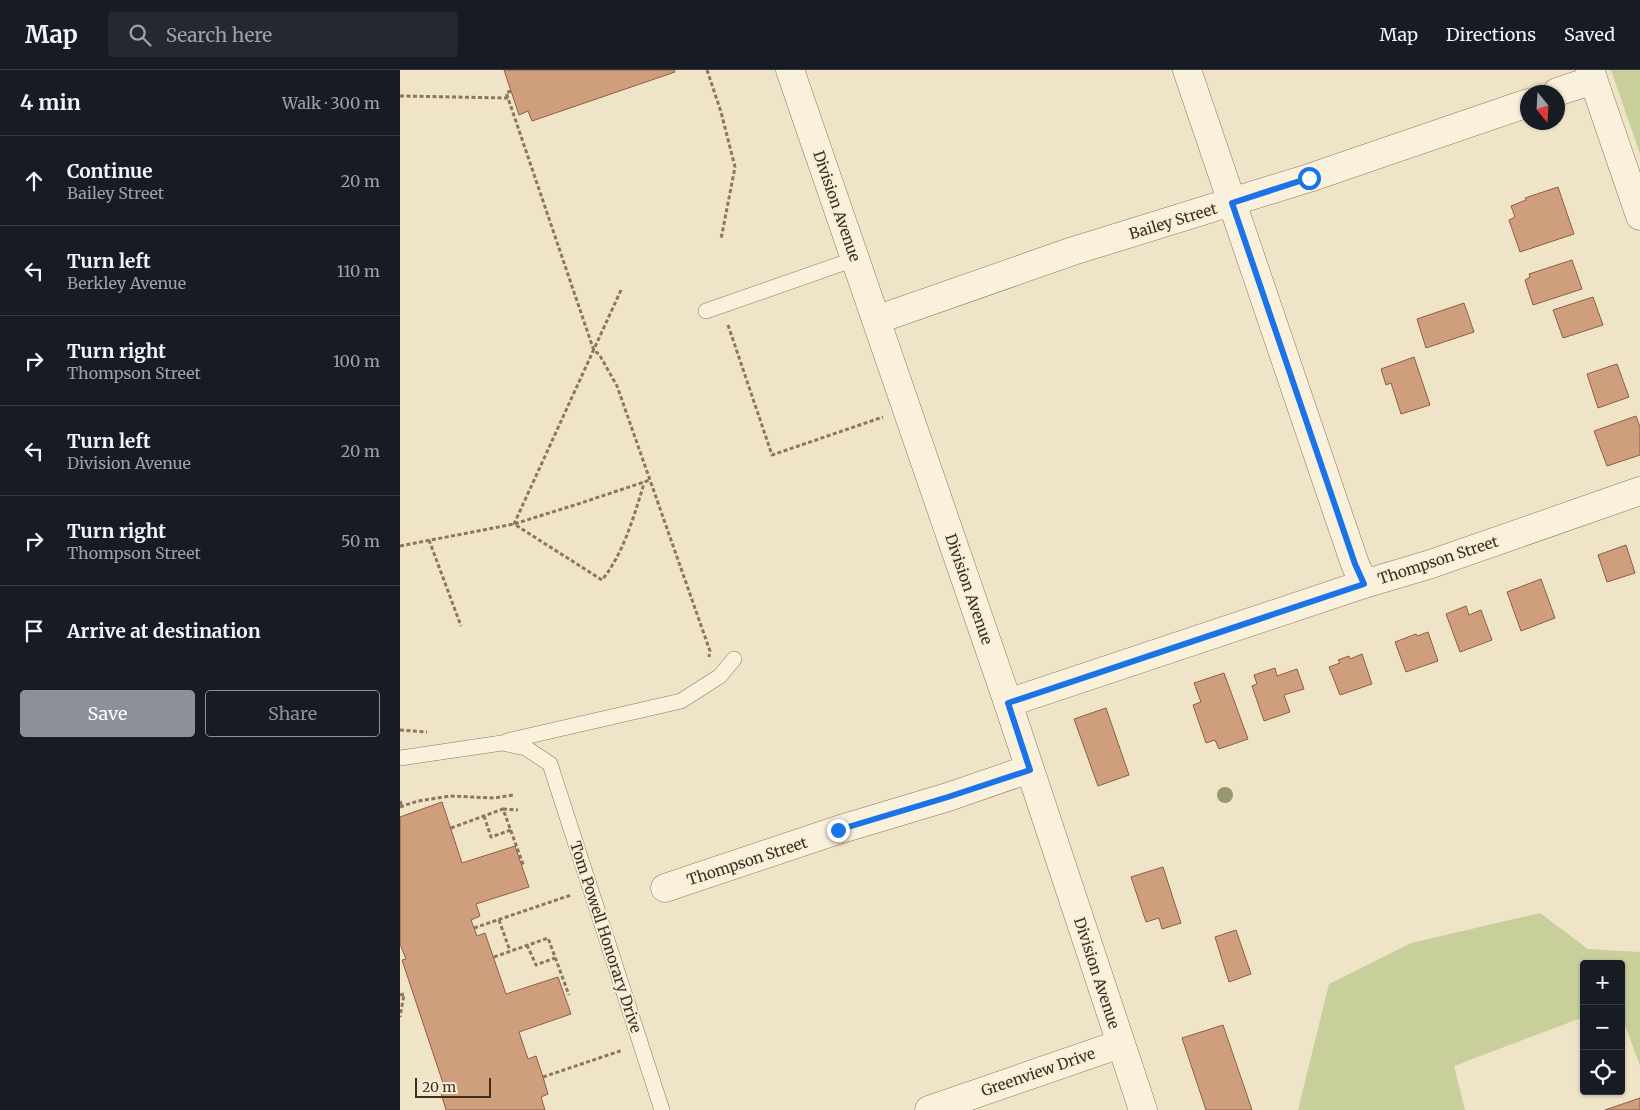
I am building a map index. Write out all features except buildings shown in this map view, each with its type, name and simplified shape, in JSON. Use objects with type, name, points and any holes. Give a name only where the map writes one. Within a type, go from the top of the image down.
[{"type":"street","name":"Division Avenue","points":[[790,70],[1008,703],[1143,1110]]},
{"type":"street","points":[[1187,70],[1355,564],[1364,584]]},
{"type":"street","points":[[1565,88],[1592,75],[1640,216]]},
{"type":"street","name":"Bailey Street","points":[[876,320],[1073,251],[1309,178],[1520,106]]},
{"type":"street","name":"Thompson Street","points":[[1008,703],[1364,584],[1431,564],[1640,491]]},
{"type":"street","name":"Thompson Street","points":[[665,888],[838,830],[1030,770]]},
{"type":"street","name":"Greenview Drive","points":[[928,1110],[1120,1044]]},
{"type":"lane","points":[[706,311],[855,259]]},
{"type":"lane","points":[[401,759],[495,744],[681,701],[720,676],[734,659]]},
{"type":"lane","name":"Tom Powell Honorary Drive","points":[[495,744],[502,743],[526,748],[550,764],[662,1110]]},
{"type":"path","points":[[707,70],[721,112],[735,167],[721,239]]},
{"type":"path","points":[[511,91],[506,93],[594,351],[599,354],[617,386],[710,651],[708,665]]},
{"type":"path","points":[[400,96],[508,98]]},
{"type":"path","points":[[514,524],[621,290]]},
{"type":"path","points":[[722,305],[772,454],[906,409]]},
{"type":"path","points":[[400,546],[514,524],[650,480]]},
{"type":"path","points":[[514,524],[602,580],[614,566],[636,510],[643,487],[642,482]]},
{"type":"path","points":[[430,540],[461,626]]},
{"type":"path","points":[[400,730],[430,732]]},
{"type":"path","points":[[400,801],[401,806],[418,800],[450,796],[494,798],[513,795]]},
{"type":"path","points":[[451,828],[503,810],[518,810]]},
{"type":"path","points":[[503,810],[524,867]]},
{"type":"path","points":[[484,816],[491,837],[511,830]]},
{"type":"path","points":[[474,928],[591,888]]},
{"type":"path","points":[[499,920],[510,951]]},
{"type":"path","points":[[494,957],[548,938],[569,995]]},
{"type":"path","points":[[527,945],[536,965],[556,958]]},
{"type":"path","points":[[400,995],[404,994],[400,1017]]},
{"type":"path","points":[[543,1077],[641,1044]]},
{"type":"green space","points":[[1611,70],[1640,70],[1640,154]]},
{"type":"green space","points":[[1540,913],[1588,949],[1640,952],[1640,1066],[1625,1025],[1625,960],[1580,960],[1580,1019],[1454,1066],[1465,1110],[1298,1110],[1329,984],[1411,943]]},
{"type":"route","points":[[838,830],[1030,770],[1008,703],[1364,584],[1355,564],[1232,203],[1309,178]]}]
